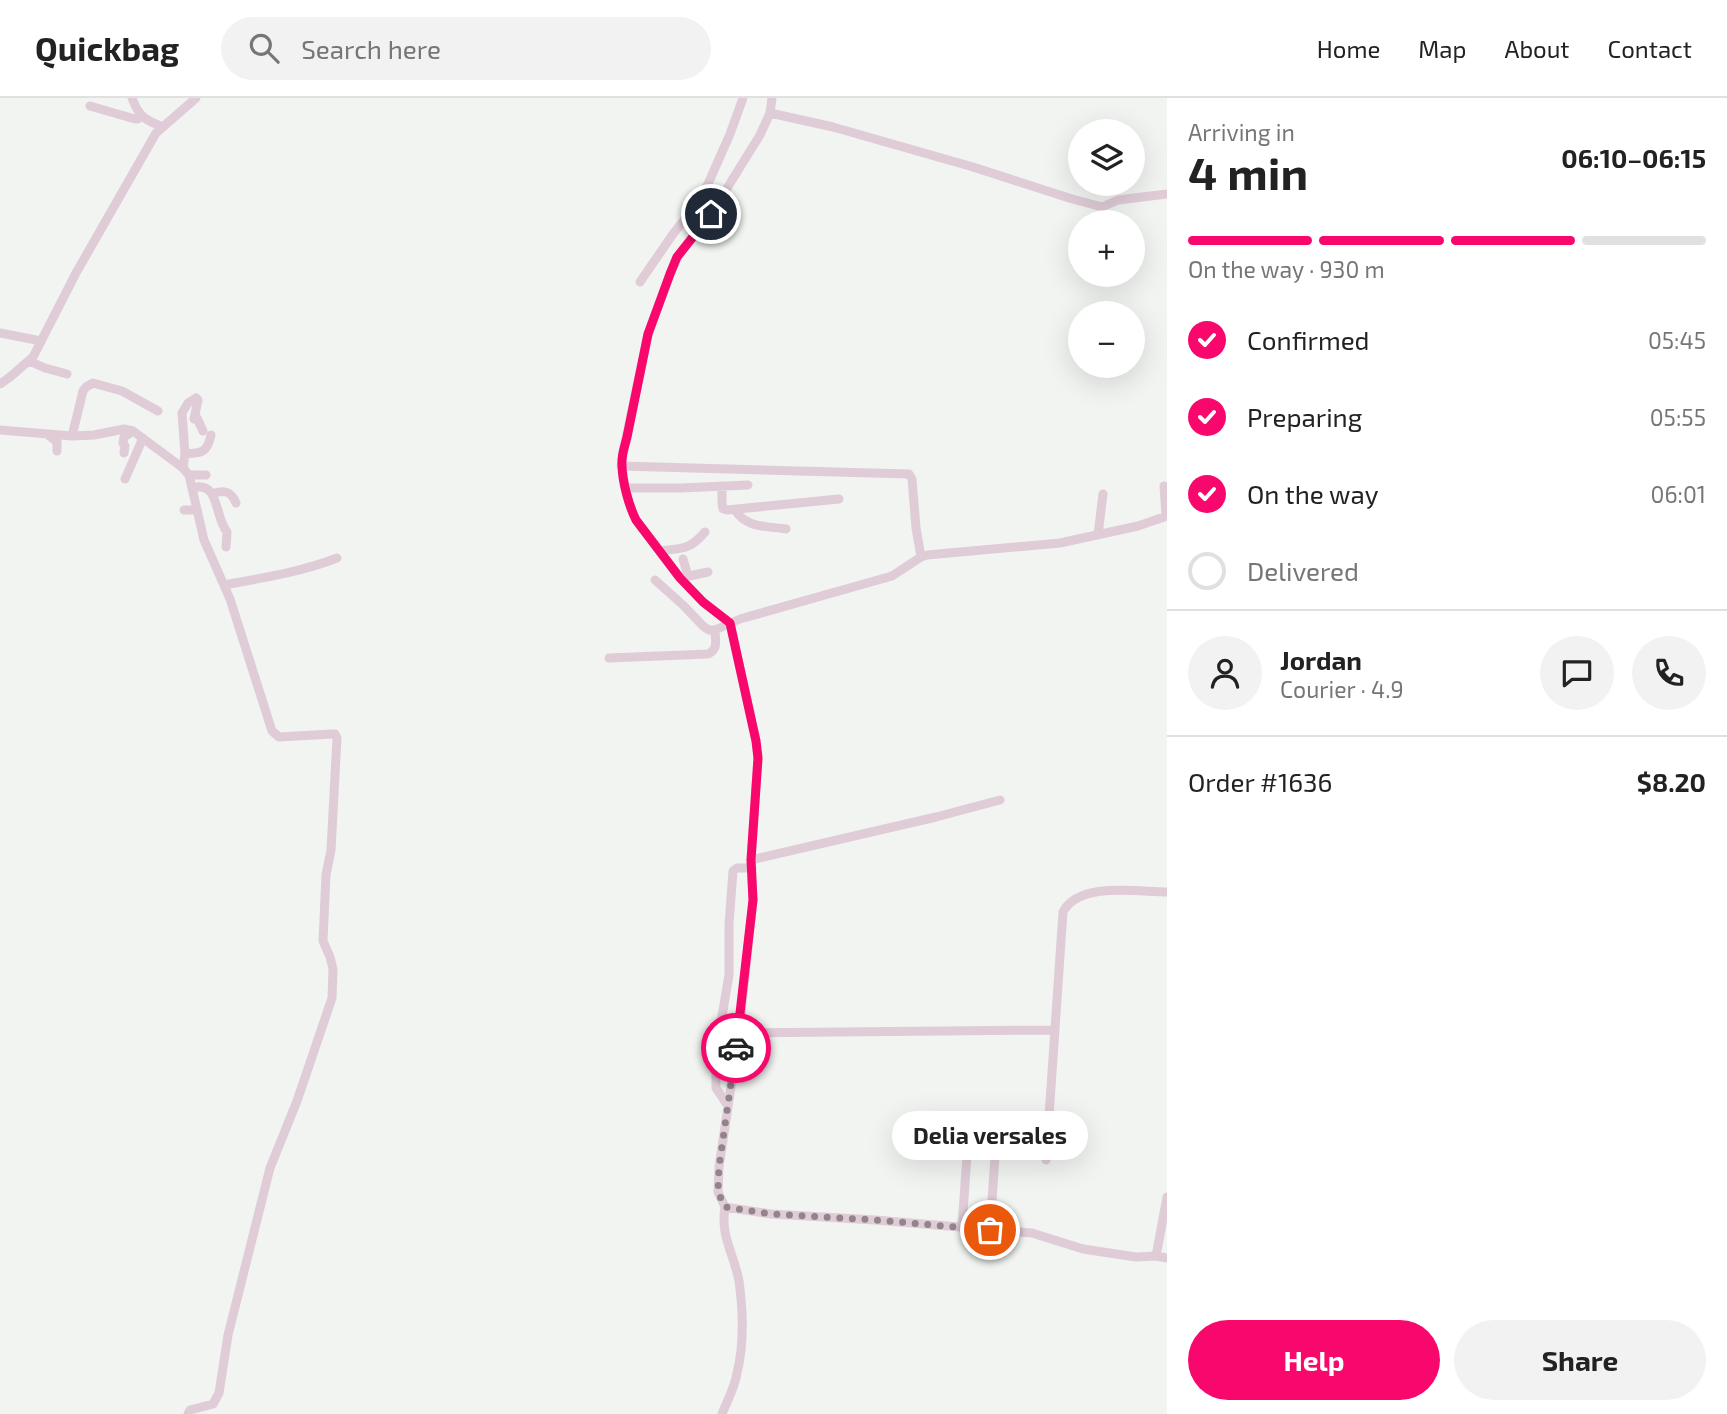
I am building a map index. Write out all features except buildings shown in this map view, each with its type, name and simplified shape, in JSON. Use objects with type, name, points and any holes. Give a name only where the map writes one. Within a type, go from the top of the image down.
[{"type":"street","points":[[132,98],[141,115],[163,127]]},
{"type":"street","points":[[0,384],[33,357],[76,273],[156,134],[196,98]]},
{"type":"street","points":[[639,282],[709,184],[743,98]]},
{"type":"street","points":[[722,1414],[737,1374],[741,1336],[738,1279],[724,1231],[725,1207],[718,1192],[719,1167],[753,900],[751,864],[758,758],[730,623],[703,602],[636,520],[631,511],[621,466],[648,334],[670,274],[677,257],[711,214],[723,191],[747,157],[770,113],[772,98]]},
{"type":"street","points":[[90,107],[135,119],[141,115]]},
{"type":"street","points":[[770,113],[833,127],[1102,207],[1118,200],[1167,194]]},
{"type":"street","points":[[709,184],[723,191]]},
{"type":"street","points":[[0,333],[41,341]]},
{"type":"street","points":[[29,361],[67,374]]},
{"type":"street","points":[[72,436],[83,391],[93,383],[122,391],[158,411]]},
{"type":"street","points":[[185,454],[203,451],[208,447],[207,433],[198,418],[196,398],[191,400],[182,413],[186,471],[204,540],[243,636],[274,734],[277,737],[335,734],[337,738],[323,941],[331,961],[332,999],[270,1168],[228,1335],[219,1393],[213,1404],[190,1410],[188,1414]]},
{"type":"street","points":[[183,421],[198,418]]},
{"type":"street","points":[[0,430],[72,436],[124,429],[144,438],[186,471],[206,475]]},
{"type":"street","points":[[124,453],[124,437],[133,431]]},
{"type":"street","points":[[48,435],[57,442],[57,451]]},
{"type":"street","points":[[125,479],[144,438]]},
{"type":"street","points":[[621,466],[909,474],[912,479],[921,557]]},
{"type":"street","points":[[626,488],[748,485]]},
{"type":"street","points":[[722,486],[723,509],[727,510],[839,499]]},
{"type":"street","points":[[655,580],[703,626],[715,630],[730,623],[892,576],[921,557],[939,553],[1060,543],[1139,526],[1167,516],[1164,486]]},
{"type":"street","points":[[192,488],[205,487],[212,494],[222,526],[227,532],[226,547]]},
{"type":"street","points":[[212,494],[227,492],[236,503]]},
{"type":"street","points":[[1098,535],[1103,494]]},
{"type":"street","points":[[184,510],[196,510]]},
{"type":"street","points":[[735,510],[740,518],[749,523],[786,529]]},
{"type":"street","points":[[660,551],[688,547],[705,532]]},
{"type":"street","points":[[224,584],[266,577],[337,558]]},
{"type":"street","points":[[682,559],[686,565],[684,577]]},
{"type":"street","points":[[684,577],[708,572]]},
{"type":"street","points":[[609,658],[708,654],[716,647],[715,630]]},
{"type":"street","points":[[728,1106],[716,1088],[716,1073],[719,1034],[729,975],[733,871],[751,864],[1000,800]]},
{"type":"street","points":[[1046,1160],[1061,919],[1066,906],[1080,896],[1111,890],[1167,892]]},
{"type":"street","points":[[738,1033],[1055,1030]]},
{"type":"street","points":[[962,1227],[968,1141]]},
{"type":"street","points":[[990,1230],[995,1156]]},
{"type":"street","points":[[1156,1256],[1167,1197]]},
{"type":"street","points":[[725,1207],[771,1214],[1032,1233],[1083,1250],[1167,1258]]},
{"type":"way so far","points":[[736,1048],[719,1167],[718,1192],[725,1207],[771,1214],[990,1230]]},
{"type":"place","name":"Delia versales","points":[[990,1230]]},
{"type":"route","points":[[711,214],[677,257],[648,334],[621,466],[631,511],[636,520],[680,578],[703,602],[730,623],[756,741],[758,758],[751,860],[753,900],[736,1048]]}]
